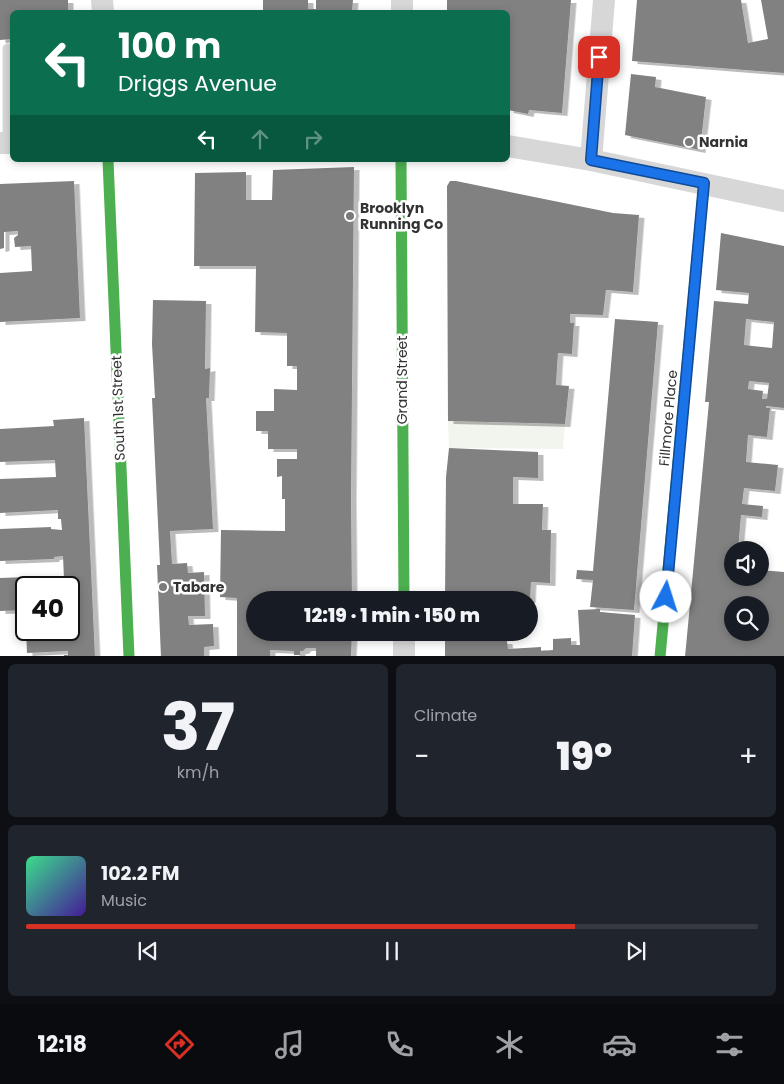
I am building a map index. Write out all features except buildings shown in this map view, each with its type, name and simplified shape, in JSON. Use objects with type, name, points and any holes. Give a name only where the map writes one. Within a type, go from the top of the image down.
[{"type":"street","points":[[591,160],[604,0]]},
{"type":"street","points":[[510,146],[591,160],[784,200]]},
{"type":"street","name":"South 1st Street","points":[[108,162],[129,656]]},
{"type":"street","name":"Grand Street","points":[[401,162],[404,591]]},
{"type":"street","name":"Fillmore Place","points":[[660,656],[704,183]]},
{"type":"street","points":[[404,641],[404,656]]},
{"type":"lane","points":[[7,143],[8,49]]},
{"type":"shaded area","points":[[448,421],[565,424],[563,449],[449,448]]},
{"type":"traffic: fast","points":[[108,162],[129,656]]},
{"type":"traffic: fast","points":[[401,162],[404,591]]},
{"type":"traffic: fast","points":[[660,656],[704,183]]},
{"type":"place","name":"Narnia","points":[[689,142]]},
{"type":"place","name":"Brooklyn Running Co","points":[[350,216]]},
{"type":"place","name":"Tabare","points":[[163,587]]},
{"type":"route","points":[[599,57],[591,160],[704,183],[666,597]]}]
